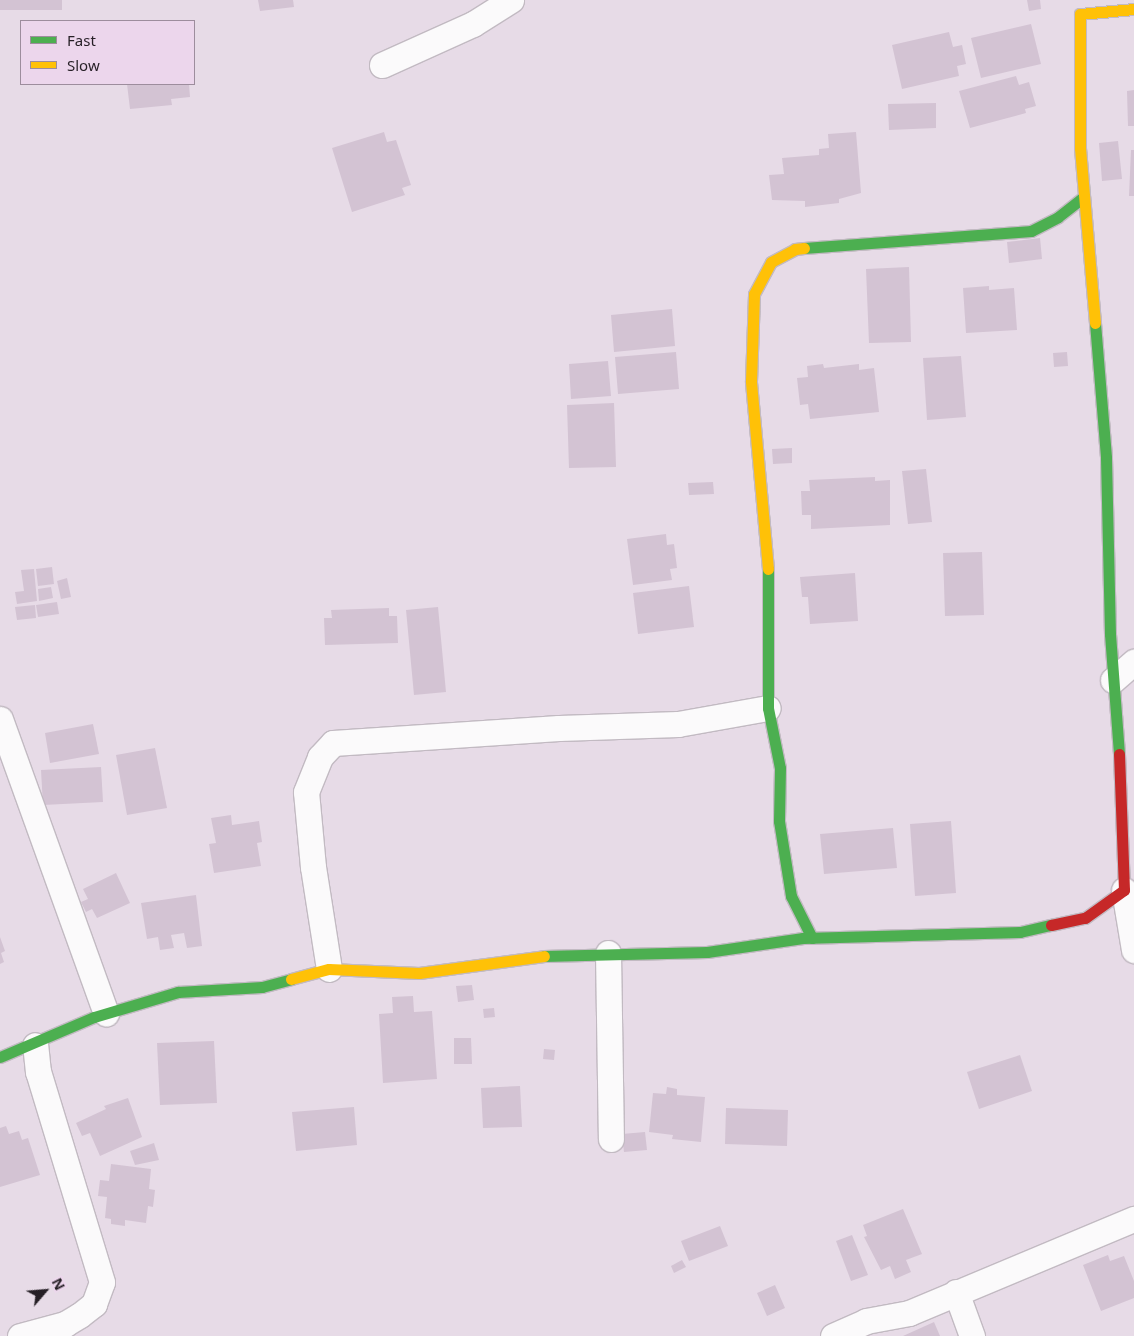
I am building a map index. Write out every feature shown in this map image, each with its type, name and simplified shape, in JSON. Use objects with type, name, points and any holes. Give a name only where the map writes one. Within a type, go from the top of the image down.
[{"type":"street","points":[[382,65],[473,24],[511,0]]},
{"type":"street","points":[[1134,9],[1080,7],[1084,197],[1106,458],[1113,680],[1122,803],[1124,890],[1134,950]]},
{"type":"street","points":[[812,938],[791,896],[779,821],[780,768],[768,708],[769,579],[751,381],[754,294],[771,262],[795,249],[1030,232],[1058,217],[1084,197]]},
{"type":"street","points":[[1113,680],[1134,662]]},
{"type":"street","points":[[328,969],[313,867],[306,792],[320,757],[333,743],[559,728],[678,724],[768,708]]},
{"type":"street","points":[[0,719],[106,1014]]},
{"type":"street","points":[[0,1057],[35,1045],[106,1014],[178,992],[262,987],[328,969],[420,973],[561,954],[707,952],[812,938],[1020,932],[1047,928],[1085,918],[1124,890]]},
{"type":"street","points":[[608,953],[611,1139]]},
{"type":"street","points":[[20,1336],[64,1324],[80,1315],[94,1304],[102,1282],[38,1072],[35,1045]]},
{"type":"street","points":[[833,1336],[866,1321],[909,1312],[1134,1219]]},
{"type":"street","points":[[956,1292],[972,1336]]},
{"type":"building","points":[[0,0],[62,0],[62,10],[0,10]]},
{"type":"building","points":[[258,0],[293,0],[294,7],[260,11]]},
{"type":"building","points":[[1027,0],[1040,0],[1041,9],[1029,11]]},
{"type":"building","points":[[1031,24],[1041,64],[981,78],[971,38]]},
{"type":"building","points":[[949,32],[953,47],[962,45],[966,64],[957,66],[959,76],[902,89],[892,45]]},
{"type":"building","points":[[1016,76],[1019,85],[1029,82],[1036,106],[1025,109],[1026,113],[970,128],[959,91]]},
{"type":"building","points":[[127,85],[189,85],[190,97],[171,99],[172,105],[130,109]]},
{"type":"building","points":[[1134,90],[1134,126],[1128,126],[1127,91]]},
{"type":"building","points":[[936,103],[936,128],[889,130],[888,104]]},
{"type":"building","points":[[384,132],[387,142],[396,140],[411,185],[402,188],[405,195],[352,212],[332,148]]},
{"type":"building","points":[[856,132],[861,193],[839,199],[839,203],[805,207],[805,201],[772,200],[769,175],[784,174],[782,158],[819,155],[819,149],[829,148],[828,134]]},
{"type":"building","points":[[1118,141],[1122,179],[1102,181],[1099,143]]},
{"type":"building","points":[[1131,150],[1134,150],[1134,196],[1129,196]]},
{"type":"building","points":[[1040,238],[1042,259],[1009,263],[1007,242]]},
{"type":"building","points":[[909,267],[911,342],[869,343],[866,269]]},
{"type":"building","points":[[989,286],[989,290],[1014,288],[1017,330],[966,333],[963,288]]},
{"type":"building","points":[[672,309],[675,346],[614,352],[611,315]]},
{"type":"building","points":[[676,352],[679,389],[618,394],[615,357]]},
{"type":"building","points":[[1067,352],[1068,366],[1054,367],[1053,353]]},
{"type":"building","points":[[961,356],[966,417],[927,420],[923,358]]},
{"type":"building","points":[[608,361],[611,396],[571,399],[569,364]]},
{"type":"building","points":[[823,364],[824,368],[859,364],[859,370],[874,368],[879,412],[810,419],[808,404],[800,405],[797,378],[808,377],[807,366]]},
{"type":"building","points":[[614,403],[616,467],[569,468],[567,405]]},
{"type":"building","points":[[792,448],[792,463],[773,464],[772,449]]},
{"type":"building","points":[[926,469],[932,522],[908,524],[902,471]]},
{"type":"building","points":[[875,477],[875,481],[890,480],[890,525],[811,529],[811,515],[802,515],[801,491],[810,491],[809,480]]},
{"type":"building","points":[[713,482],[714,494],[689,495],[688,483]]},
{"type":"building","points":[[666,534],[667,545],[674,544],[677,568],[670,569],[672,580],[633,585],[627,539]]},
{"type":"building","points":[[982,552],[984,615],[945,616],[943,553]]},
{"type":"building","points":[[52,567],[54,584],[38,586],[36,569]]},
{"type":"building","points":[[34,569],[37,601],[17,604],[15,592],[24,591],[21,570]]},
{"type":"building","points":[[855,573],[858,621],[810,624],[808,597],[802,597],[800,577]]},
{"type":"building","points":[[67,578],[71,597],[61,599],[57,581]]},
{"type":"building","points":[[689,586],[694,627],[638,634],[633,593]]},
{"type":"building","points":[[51,587],[53,598],[39,601],[38,589]]},
{"type":"building","points":[[57,602],[59,614],[38,617],[36,605]]},
{"type":"building","points":[[35,605],[36,618],[17,620],[15,607]]},
{"type":"building","points":[[438,607],[446,692],[414,695],[406,610]]},
{"type":"building","points":[[389,608],[389,616],[397,616],[398,643],[325,645],[324,618],[332,618],[331,610]]},
{"type":"building","points":[[93,724],[99,754],[50,763],[45,733]]},
{"type":"building","points":[[155,748],[167,808],[127,815],[116,755]]},
{"type":"building","points":[[101,767],[103,802],[43,805],[41,770]]},
{"type":"building","points":[[231,815],[232,825],[259,821],[262,842],[257,843],[261,866],[214,873],[209,844],[216,843],[211,818]]},
{"type":"building","points":[[951,821],[956,893],[915,896],[910,824]]},
{"type":"building","points":[[893,828],[897,868],[824,874],[820,834]]},
{"type":"building","points":[[116,873],[130,903],[97,918],[92,909],[86,912],[81,902],[88,899],[83,889]]},
{"type":"building","points":[[196,895],[202,946],[187,948],[184,933],[171,935],[174,948],[160,950],[158,937],[147,939],[141,903]]},
{"type":"building","points":[[0,937],[5,951],[1,953],[4,962],[0,964]]},
{"type":"building","points":[[472,985],[474,1000],[458,1002],[456,986]]},
{"type":"building","points":[[413,996],[414,1012],[432,1011],[437,1079],[383,1083],[379,1014],[393,1013],[392,997]]},
{"type":"building","points":[[494,1008],[495,1017],[484,1018],[483,1009]]},
{"type":"building","points":[[454,1038],[471,1038],[472,1064],[454,1064]]},
{"type":"building","points":[[214,1041],[217,1103],[160,1105],[157,1043]]},
{"type":"building","points":[[544,1049],[555,1050],[554,1060],[543,1059]]},
{"type":"building","points":[[1020,1055],[1032,1091],[979,1109],[967,1072]]},
{"type":"building","points":[[520,1086],[522,1127],[483,1128],[481,1088]]},
{"type":"building","points":[[667,1087],[677,1089],[677,1095],[705,1097],[701,1142],[672,1139],[673,1135],[649,1132],[653,1093],[666,1094]]},
{"type":"building","points":[[128,1098],[142,1137],[100,1156],[90,1133],[82,1136],[76,1123],[106,1109],[104,1106]]},
{"type":"building","points":[[354,1107],[357,1145],[296,1151],[292,1112]]},
{"type":"building","points":[[726,1108],[788,1110],[787,1146],[725,1144]]},
{"type":"building","points":[[6,1126],[9,1134],[19,1131],[22,1140],[28,1138],[40,1175],[0,1187],[0,1128]]},
{"type":"building","points":[[645,1132],[647,1150],[624,1152],[622,1134]]},
{"type":"building","points":[[154,1143],[159,1160],[135,1165],[130,1151]]},
{"type":"building","points":[[111,1164],[151,1169],[149,1189],[155,1190],[153,1207],[148,1206],[146,1223],[125,1220],[125,1226],[111,1224],[111,1219],[105,1218],[107,1197],[98,1196],[100,1180],[109,1181]]},
{"type":"building","points":[[903,1209],[922,1254],[906,1260],[911,1272],[895,1279],[890,1266],[881,1270],[864,1237],[867,1236],[863,1225]]},
{"type":"building","points":[[720,1226],[728,1246],[689,1261],[681,1241]]},
{"type":"building","points":[[852,1235],[868,1275],[851,1281],[836,1241]]},
{"type":"building","points":[[1108,1255],[1110,1261],[1124,1256],[1134,1281],[1134,1298],[1101,1311],[1083,1265]]},
{"type":"building","points":[[682,1260],[686,1267],[674,1273],[671,1266]]},
{"type":"building","points":[[775,1285],[785,1308],[767,1316],[757,1293]]},
{"type":"building","points":[[934,1322],[940,1336],[903,1336]]},
{"type":"traffic: fast","points":[[804,248],[1031,231],[1058,217],[1084,197]]},
{"type":"traffic: fast","points":[[1095,323],[1106,458],[1110,634],[1119,754]]},
{"type":"traffic: fast","points":[[768,569],[768,708],[780,768],[779,821],[791,896],[812,938]]},
{"type":"traffic: fast","points":[[544,956],[707,952],[803,938],[1020,932],[1051,925]]},
{"type":"traffic: fast","points":[[0,1057],[94,1017],[178,992],[262,987],[291,979]]},
{"type":"traffic: slow","points":[[1095,323],[1080,148],[1080,14],[1134,9]]},
{"type":"traffic: slow","points":[[768,569],[751,381],[754,294],[771,262],[795,249],[804,248]]},
{"type":"traffic: slow","points":[[291,979],[329,969],[419,973],[544,956]]},
{"type":"traffic: jam","points":[[1051,925],[1085,918],[1124,890],[1119,754]]}]
